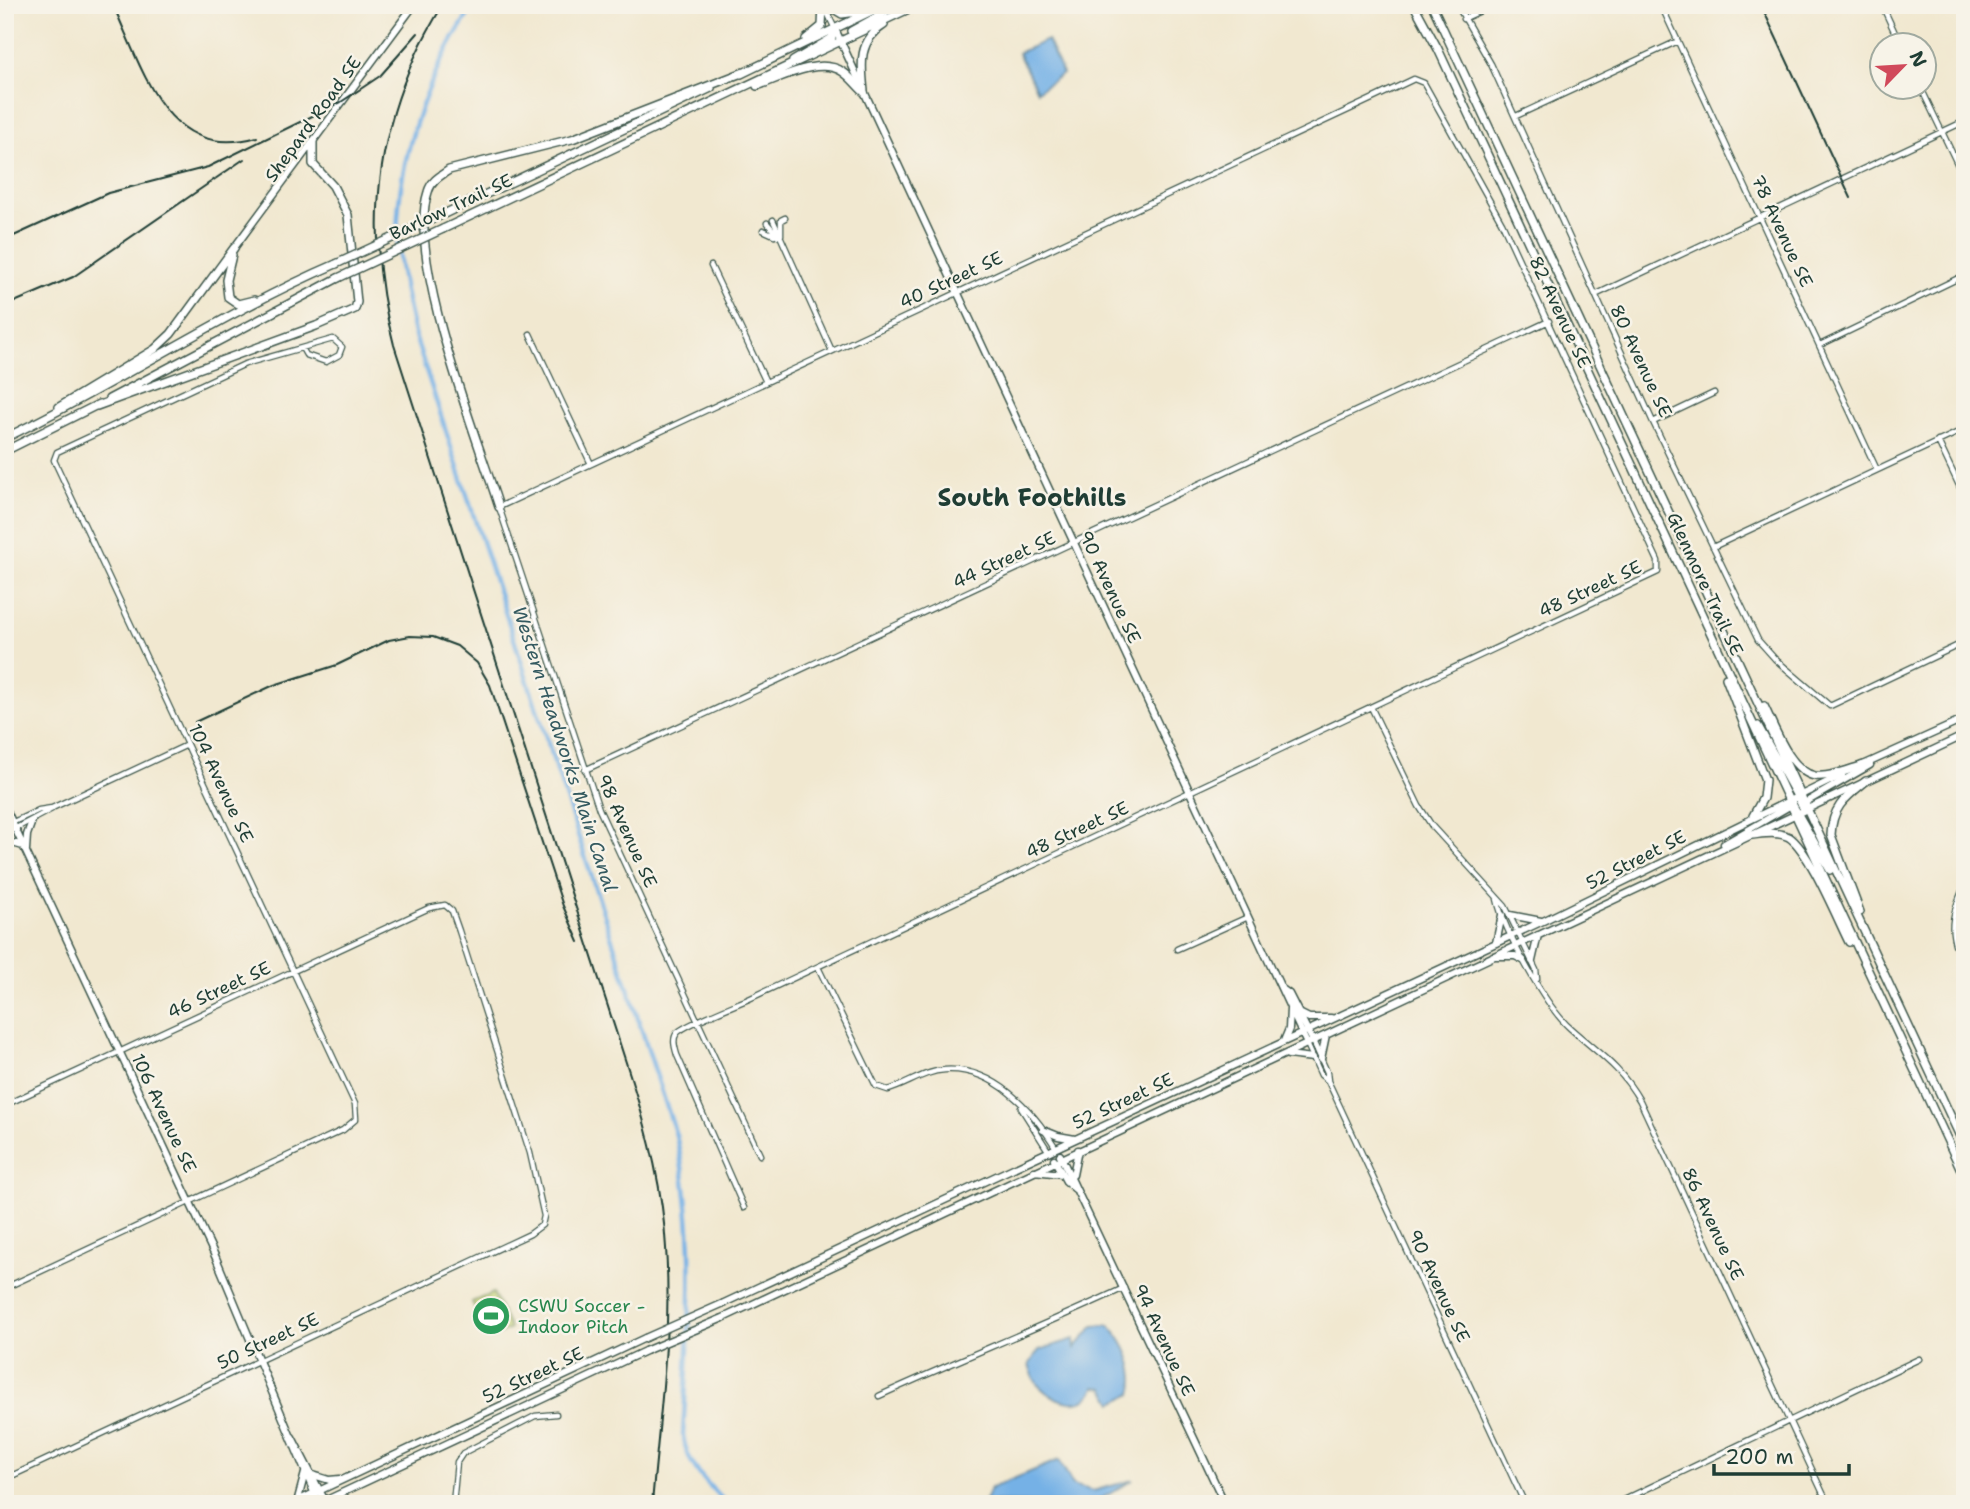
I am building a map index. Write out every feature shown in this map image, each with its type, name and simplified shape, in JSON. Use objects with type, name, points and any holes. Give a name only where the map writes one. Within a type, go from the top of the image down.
[{"type":"main road","name":"Shepard Road SE","points":[[234,248],[414,5]]},
{"type":"main road","points":[[794,49],[821,26],[824,5],[849,14],[883,5]]},
{"type":"main road","name":"Barlow Trail SE","points":[[5,438],[71,406],[292,284],[883,5]]},
{"type":"main road","points":[[840,41],[848,33],[898,5]]},
{"type":"main road","points":[[864,92],[861,60],[870,36],[918,5]]},
{"type":"main road","name":"Barlow Trail SE","points":[[5,451],[338,278],[918,5]]},
{"type":"main road","name":"Glenmore Trail SE","points":[[1414,5],[1438,49],[1728,672],[1841,883],[1965,1147]]},
{"type":"main road","name":"Glenmore Trail SE","points":[[1432,5],[1734,654],[1868,971],[1965,1178]]},
{"type":"main road","points":[[782,70],[801,54],[832,38],[835,29]]},
{"type":"main road","name":"90 Avenue SE","points":[[835,29],[1290,1007],[1310,1042]]},
{"type":"main road","points":[[726,95],[816,67],[843,71],[864,92]]},
{"type":"main road","points":[[499,507],[447,346],[429,277],[424,212],[428,190],[436,178],[449,170],[572,139],[744,72]]},
{"type":"main road","points":[[97,405],[316,326],[355,309],[357,302],[348,215],[333,186],[313,164],[313,142]]},
{"type":"main road","points":[[234,248],[226,280],[226,289],[232,302],[246,303],[292,284]]},
{"type":"main road","points":[[20,431],[155,349],[171,334],[234,248]]},
{"type":"main road","points":[[1712,638],[1762,769],[1765,789],[1753,816]]},
{"type":"main road","points":[[1734,654],[1792,758],[1806,772],[1825,776],[1864,765]]},
{"type":"main road","name":"52 Street SE","points":[[321,1503],[645,1351],[723,1318],[1058,1158],[1751,835],[1797,804],[1864,765],[1965,719]]},
{"type":"main road","name":"52 Street SE","points":[[294,1502],[1543,922],[1753,816],[1866,781],[1965,735]]},
{"type":"main road","points":[[1717,850],[1734,836],[1860,773],[1877,759]]},
{"type":"main road","points":[[1866,781],[1837,806],[1831,835],[1866,936]]},
{"type":"main road","name":"106 Avenue SE","points":[[5,807],[190,1201],[304,1473],[317,1492]]},
{"type":"main road","points":[[5,841],[25,849],[26,835],[32,821]]},
{"type":"main road","points":[[1751,835],[1780,834],[1789,837],[1803,851],[1859,962],[1868,971]]},
{"type":"main road","points":[[1496,943],[1502,915]]},
{"type":"main road","points":[[1510,915],[1543,922]]},
{"type":"main road","points":[[1532,961],[1538,935]]},
{"type":"main road","points":[[1491,956],[1515,956],[1524,961]]},
{"type":"main road","name":"90 Avenue SE","points":[[1282,989],[1289,994],[1300,1013],[1305,1031]]},
{"type":"main road","points":[[1284,1041],[1290,1024],[1290,1007]]},
{"type":"main road","points":[[1300,1013],[1309,1018],[1337,1018]]},
{"type":"main road","points":[[1321,1059],[1325,1035]]},
{"type":"main road","points":[[1283,1055],[1313,1058]]},
{"type":"main road","points":[[1043,1130],[1077,1139]]},
{"type":"main road","name":"94 Avenue SE","points":[[1053,1150],[1073,1178],[1075,1189]]},
{"type":"main road","points":[[1073,1178],[1078,1150]]},
{"type":"main road","name":"94 Avenue SE","points":[[1058,1158],[1062,1174],[1075,1189],[1124,1288],[1225,1504]]},
{"type":"main road","points":[[1032,1171],[1062,1174]]},
{"type":"main road","name":"106 Avenue SE","points":[[289,1434],[313,1475],[321,1503]]},
{"type":"main road","points":[[294,1502],[304,1473]]},
{"type":"main road","points":[[313,1475],[329,1480],[345,1479]]},
{"type":"street","name":"90 Avenue SE","points":[[824,5],[835,29]]},
{"type":"street","name":"80 Avenue SE","points":[[1457,5],[1492,64],[1653,422],[1758,640],[1774,659],[1830,706],[1965,642]]},
{"type":"street","points":[[1464,19],[1493,5]]},
{"type":"street","name":"78 Avenue SE","points":[[1661,5],[1877,470]]},
{"type":"street","points":[[1882,5],[1895,32]]},
{"type":"street","points":[[1516,116],[1678,41]]},
{"type":"street","name":"40 Street SE","points":[[499,507],[1415,79]]},
{"type":"street","name":"82 Avenue SE","points":[[1415,79],[1424,83],[1431,91],[1486,190],[1631,496],[1659,569]]},
{"type":"street","points":[[1928,102],[1965,180]]},
{"type":"street","points":[[1595,295],[1965,121]]},
{"type":"street","points":[[781,240],[781,220],[785,218]]},
{"type":"street","points":[[773,220],[832,351]]},
{"type":"street","points":[[767,223],[781,240]]},
{"type":"street","points":[[763,230],[781,240]]},
{"type":"street","points":[[711,265],[766,382]]},
{"type":"street","points":[[1820,345],[1965,275]]},
{"type":"street","name":"44 Street SE","points":[[585,770],[1549,321]]},
{"type":"street","points":[[530,334],[591,464]]},
{"type":"street","points":[[333,339],[342,347],[339,355],[326,362],[306,355],[302,348],[333,339]]},
{"type":"street","name":"104 Avenue SE","points":[[190,1201],[343,1130],[356,1119],[355,1104],[54,460],[57,452],[245,364],[302,348]]},
{"type":"street","points":[[1653,422],[1714,393]]},
{"type":"street","points":[[1713,547],[1965,429]]},
{"type":"street","points":[[1938,441],[1965,498]]},
{"type":"street","name":"98 Avenue SE","points":[[499,507],[599,809],[760,1155]]},
{"type":"street","name":"48 Street SE","points":[[744,1208],[677,1055],[674,1038],[678,1032],[1372,709],[1654,575],[1659,569]]},
{"type":"street","name":"86 Avenue SE","points":[[1372,709],[1419,806],[1510,915],[1524,961],[1558,1016],[1613,1062],[1627,1079],[1828,1504]]},
{"type":"street","points":[[5,834],[14,826],[187,745]]},
{"type":"street","points":[[5,826],[32,821],[52,808]]},
{"type":"street","points":[[1965,885],[1954,911],[1953,945],[1965,971]]},
{"type":"street","name":"86 Avenue SE","points":[[1497,899],[1502,915],[1515,934]]},
{"type":"street","name":"46 Street SE","points":[[5,1105],[429,908],[445,905],[452,911],[459,931],[530,1153],[542,1195],[542,1225]]},
{"type":"street","points":[[1177,949],[1249,917]]},
{"type":"street","name":"86 Avenue SE","points":[[1519,943],[1532,961],[1537,981]]},
{"type":"street","name":"94 Avenue SE","points":[[818,967],[876,1086],[888,1090],[930,1073],[965,1071],[1001,1086],[1043,1130],[1053,1150]]},
{"type":"street","name":"90 Avenue SE","points":[[1310,1042],[1313,1058],[1328,1081]]},
{"type":"street","name":"90 Avenue SE","points":[[1310,1042],[1321,1059],[1328,1081],[1525,1504]]},
{"type":"street","name":"94 Avenue SE","points":[[1017,1101],[1053,1150]]},
{"type":"street","points":[[5,1288],[190,1201]]},
{"type":"street","name":"50 Street SE","points":[[5,1479],[520,1239],[542,1225]]},
{"type":"street","points":[[879,1396],[1004,1338],[1051,1323],[1124,1288]]},
{"type":"street","points":[[1615,1504],[1919,1359]]},
{"type":"street","points":[[453,1504],[457,1462],[463,1453],[535,1416],[556,1414]]},
{"type":"green space","name":"CSWU Soccer - Indoor Pitch","points":[[493,1293],[510,1329],[489,1339],[472,1302]]},
{"type":"water","points":[[1047,40],[1063,74],[1037,91],[1018,53]]},
{"type":"water","points":[[1109,1325],[1130,1357],[1134,1376],[1132,1394],[1113,1403],[1104,1388],[1095,1387],[1084,1400],[1069,1402],[1053,1396],[1037,1384],[1029,1365],[1039,1350],[1074,1339],[1075,1348],[1094,1326]]},
{"type":"water","points":[[1059,1460],[1073,1485],[1093,1491],[1133,1480],[1092,1504],[984,1502],[991,1488]]},
{"type":"waterway","name":"Western Headworks Main Canal","points":[[475,5],[433,78],[413,133],[398,216],[402,275],[414,333],[676,1135],[688,1212],[690,1248],[683,1435],[693,1465],[727,1504]]},
{"type":"railway","points":[[113,5],[148,82],[162,105],[179,124],[200,136],[226,141],[257,137]]},
{"type":"railway","points":[[443,5],[403,86],[390,127],[378,212],[384,300],[394,345],[632,1081],[654,1164],[664,1227],[667,1312],[652,1504]]},
{"type":"railway","points":[[1761,5],[1851,198]]},
{"type":"railway","points":[[5,240],[108,193],[208,167],[341,102],[380,76],[418,33]]},
{"type":"railway","points":[[5,306],[73,277],[244,159]]},
{"type":"railway","points":[[195,722],[274,685],[337,665],[389,640],[410,636],[433,637],[457,646],[477,663],[490,685],[563,906],[579,942]]},
{"type":"place","name":"CSWU Soccer - Indoor Pitch","points":[[491,1316]]},
{"type":"district","name":"South Foothills","points":[[1032,498]]}]
